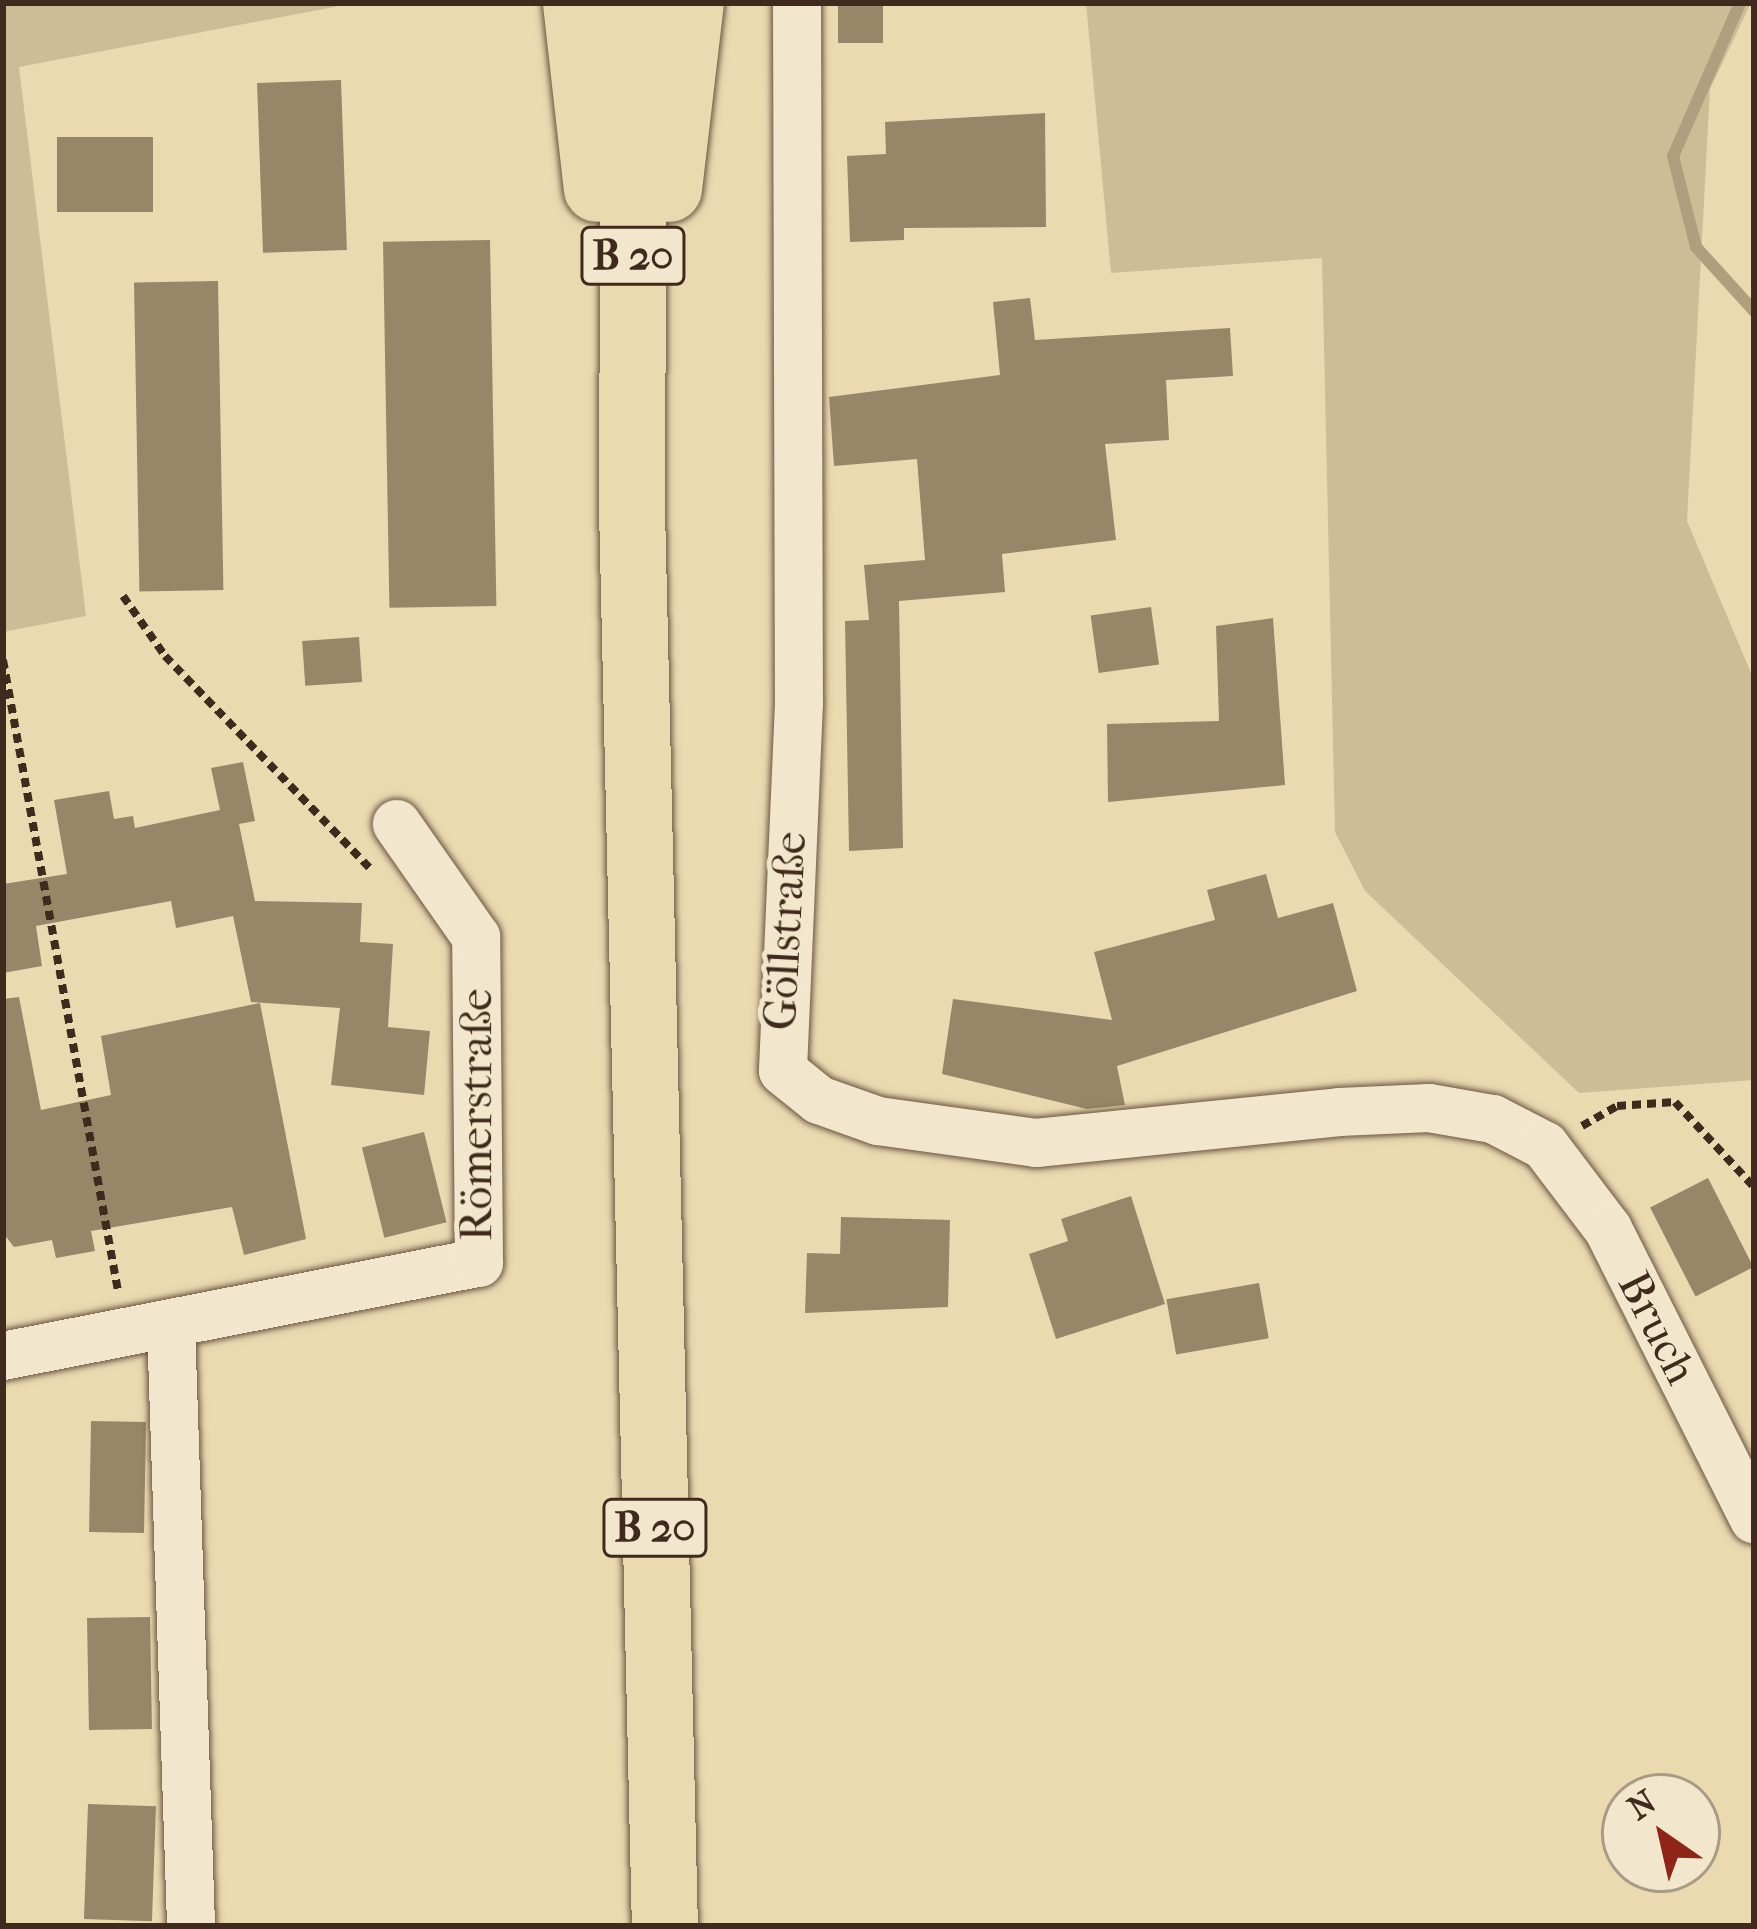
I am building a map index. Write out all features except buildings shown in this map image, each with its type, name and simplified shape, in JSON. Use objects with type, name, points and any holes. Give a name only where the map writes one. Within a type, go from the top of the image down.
[{"type":"main road","points":[[576,3],[632,508]]},
{"type":"main road","name":"B 20","points":[[634,3],[632,508],[665,1926]]},
{"type":"main road","points":[[632,508],[691,3]]},
{"type":"street","name":"Göllstraße","points":[[797,3],[799,703],[783,1071],[820,1100],[878,1121],[1036,1143],[1429,1108],[1493,1119],[1545,1146]]},
{"type":"street","name":"Römerstraße","points":[[3,1356],[479,1263],[476,937],[398,824]]},
{"type":"street","name":"Bruch","points":[[1545,1146],[1608,1229],[1754,1519]]},
{"type":"street","points":[[149,1329],[191,1926]]},
{"type":"path","points":[[123,596],[165,656],[378,876]]},
{"type":"path","points":[[3,660],[149,1329]]},
{"type":"path","points":[[1545,1146],[1617,1106],[1675,1102],[1754,1187]]},
{"type":"shaded area","points":[[3,3],[355,3],[19,67],[86,616],[3,632]]},
{"type":"shaded area","points":[[1086,3],[1751,3],[1710,89],[1687,521],[1754,680],[1754,1080],[1579,1093],[1365,891],[1335,832],[1322,258],[1111,273]]},
{"type":"waterway","points":[[1740,3],[1673,156],[1696,247],[1754,311]]}]
